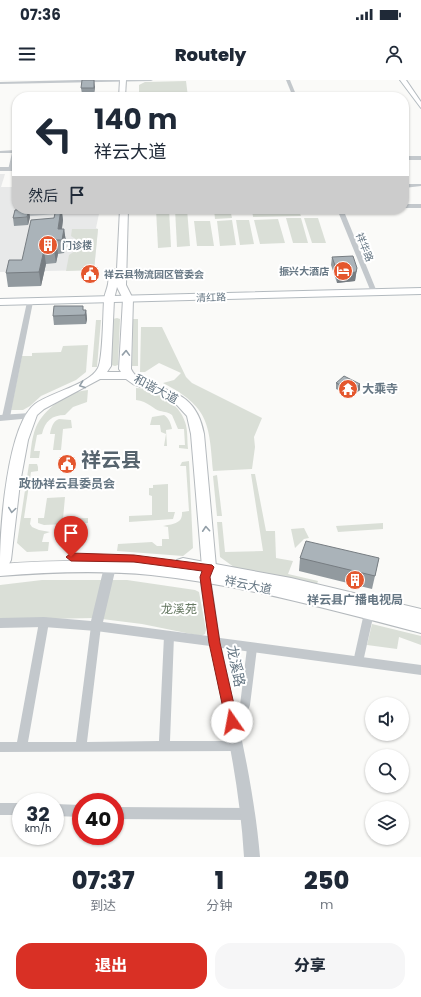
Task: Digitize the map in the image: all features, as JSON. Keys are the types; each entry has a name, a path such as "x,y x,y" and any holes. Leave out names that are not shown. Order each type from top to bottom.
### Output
{"highway":[{"name":"祥云大道","path":"1,564 59,558 115,558 152,560 207,572 289,594 421,626"},
{"name":"祥云大道","path":"1,564 57,567 110,567 207,572 292,584 421,616"}],"main road":[{"path":"123,92 125,80"},
{"path":"125,80 126,92"},
{"path":"403,80 421,105"},
{"path":"100,376 105,366 109,299 113,285 117,214"},
{"name":"和谐大道","path":"124,214 121,285 128,299 125,369 128,375 140,382 173,396 185,406 194,418 202,471 207,572"},
{"name":"清红路","path":"0,302 421,291"},
{"path":"1,564 24,429 30,416 35,410 58,395 100,376 128,375"}],"street":[{"path":"0,83 151,80"},
{"path":"288,80 292,92"},
{"path":"0,152 12,151"},
{"path":"409,158 421,158"},
{"path":"0,169 10,169 12,162"},
{"path":"409,186 421,185"},
{"path":"409,206 421,206"},
{"path":"16,215 29,214"},
{"name":"祥华路","path":"342,214 374,292"},
{"path":"30,302 3,418 30,416"},
{"path":"82,747 96,626 110,567"},
{"name":"龙溪路","path":"207,572 215,643 236,741 249,814 252,857"},
{"path":"358,662 368,613"},
{"path":"22,747 44,622"},
{"path":"0,623 44,622 96,626 421,670"},
{"path":"164,747 169,636"},
{"path":"0,747 164,747 236,741 245,705 252,648"},
{"path":"0,809 12,809"},
{"path":"124,812 249,814"}],"shaded area":[{"path":"0,174 5,174 1,187 12,187 12,214 15,214 14,216 39,214 99,214 96,228 98,229 94,270 0,272"}],"green space":[{"path":"186,81 187,92 139,92 139,85 145,82"},
{"path":"156,214 169,214 171,247 158,248"},
{"path":"175,214 187,214 190,246 177,247"},
{"path":"214,214 231,214 232,218 215,219"},
{"path":"253,214 300,214 301,216 253,217"},
{"path":"286,218 301,218 308,243 293,243"},
{"path":"304,218 318,218 326,243 312,243"},
{"path":"278,219 285,243 260,244 254,220"},
{"path":"232,220 236,245 220,246 217,221"},
{"path":"236,220 249,220 254,244 240,245"},
{"path":"194,221 210,221 214,246 197,246"},
{"path":"72,229 98,229 94,270 66,271 69,255 75,251 77,240 71,236"},
{"path":"113,319 120,319 118,365 115,366 111,365"},
{"path":"133,319 138,319 138,366 132,366"},
{"path":"96,320 101,320 97,367 92,367"},
{"path":"141,327 162,327 186,377 192,383 262,418 254,437 255,447 252,469 213,471 208,428 204,418 190,400 163,383 174,380 181,373 159,363 145,372 140,372"},
{"path":"88,345 86,372 76,380 41,396 23,410 11,410 22,356 32,356 32,353 61,352 63,346"},
{"path":"136,388 159,394 178,409 186,425 188,449 179,448 179,445 185,445 184,429 178,429 171,414 136,400"},
{"path":"88,390 87,402 73,407 65,415 56,416 47,422 42,434 37,435 34,451 40,451 39,458 30,458 36,427 45,414 65,397 80,391"},
{"path":"164,415 168,419 172,429 166,430 167,446 164,446 166,434 161,432 160,425 150,425 152,417"},
{"path":"59,419 71,420 72,428 63,429 61,450 53,450 55,434 50,434 50,432 54,423"},
{"path":"189,461 193,548 183,556 117,551 118,544 152,542 157,546 162,546 162,539 169,539 168,527 163,526 176,523 181,519 182,512 189,511 186,466 180,466 182,462"},
{"path":"29,464 37,464 38,471 31,472 24,518 31,518 30,524 32,527 50,532 44,534 42,542 49,542 48,551 27,552 17,543"},
{"path":"251,474 255,474 266,531 275,531 276,558 293,561 288,574 318,581 315,589 238,570 220,557 217,522 222,522 225,552 263,551"},
{"path":"217,475 222,516 217,516 213,476"},
{"path":"168,484 168,512 175,512 173,519 129,522 129,516 152,515 152,496 149,495 149,488 153,488 153,485"},
{"path":"65,497 63,519 88,518 88,523 44,525 38,523 38,518 44,518 47,498"},
{"path":"383,523 383,529 338,532 336,526"},
{"path":"304,528 309,538 304,539 295,548 291,529"},
{"name":"龙溪苑","path":"42,580 127,580 195,590 199,592 206,630 205,634 201,636 142,624 94,618 0,620 0,585"},
{"path":"372,624 421,636 421,645 399,637 397,649 367,645"}],"building":[{"path":"82,80 94,80 94,88 81,88"},
{"path":"14,214 28,214 27,217 13,218"},
{"path":"55,214 60,214 58,229 64,229 62,240 56,240 54,250 44,250 39,272 6,273 9,260 22,260 31,220 54,218"},
{"path":"353,256 357,268 356,272 338,274 332,257"},
{"path":"54,306 83,306 83,310 86,310 85,315 53,316"},
{"path":"344,376 360,384 353,390 336,383"},
{"path":"306,541 379,558 375,576 300,558"}],"place":[{"name":"门诊楼","path":"48,245"},
{"name":"振兴大酒店","path":"343,271"},
{"name":"祥云县物流园区管委会","path":"90,274"},
{"name":"大乘寺","path":"348,389"},
{"name":"政协祥云县委员会","path":"67,464"},
{"name":"祥云县广播电视局","path":"355,580"}],"district":[{"name":"祥云县","path":"111,460"}],"route":[{"path":"71,557 134,558 209,567 205,577 215,643 232,722"}]}
